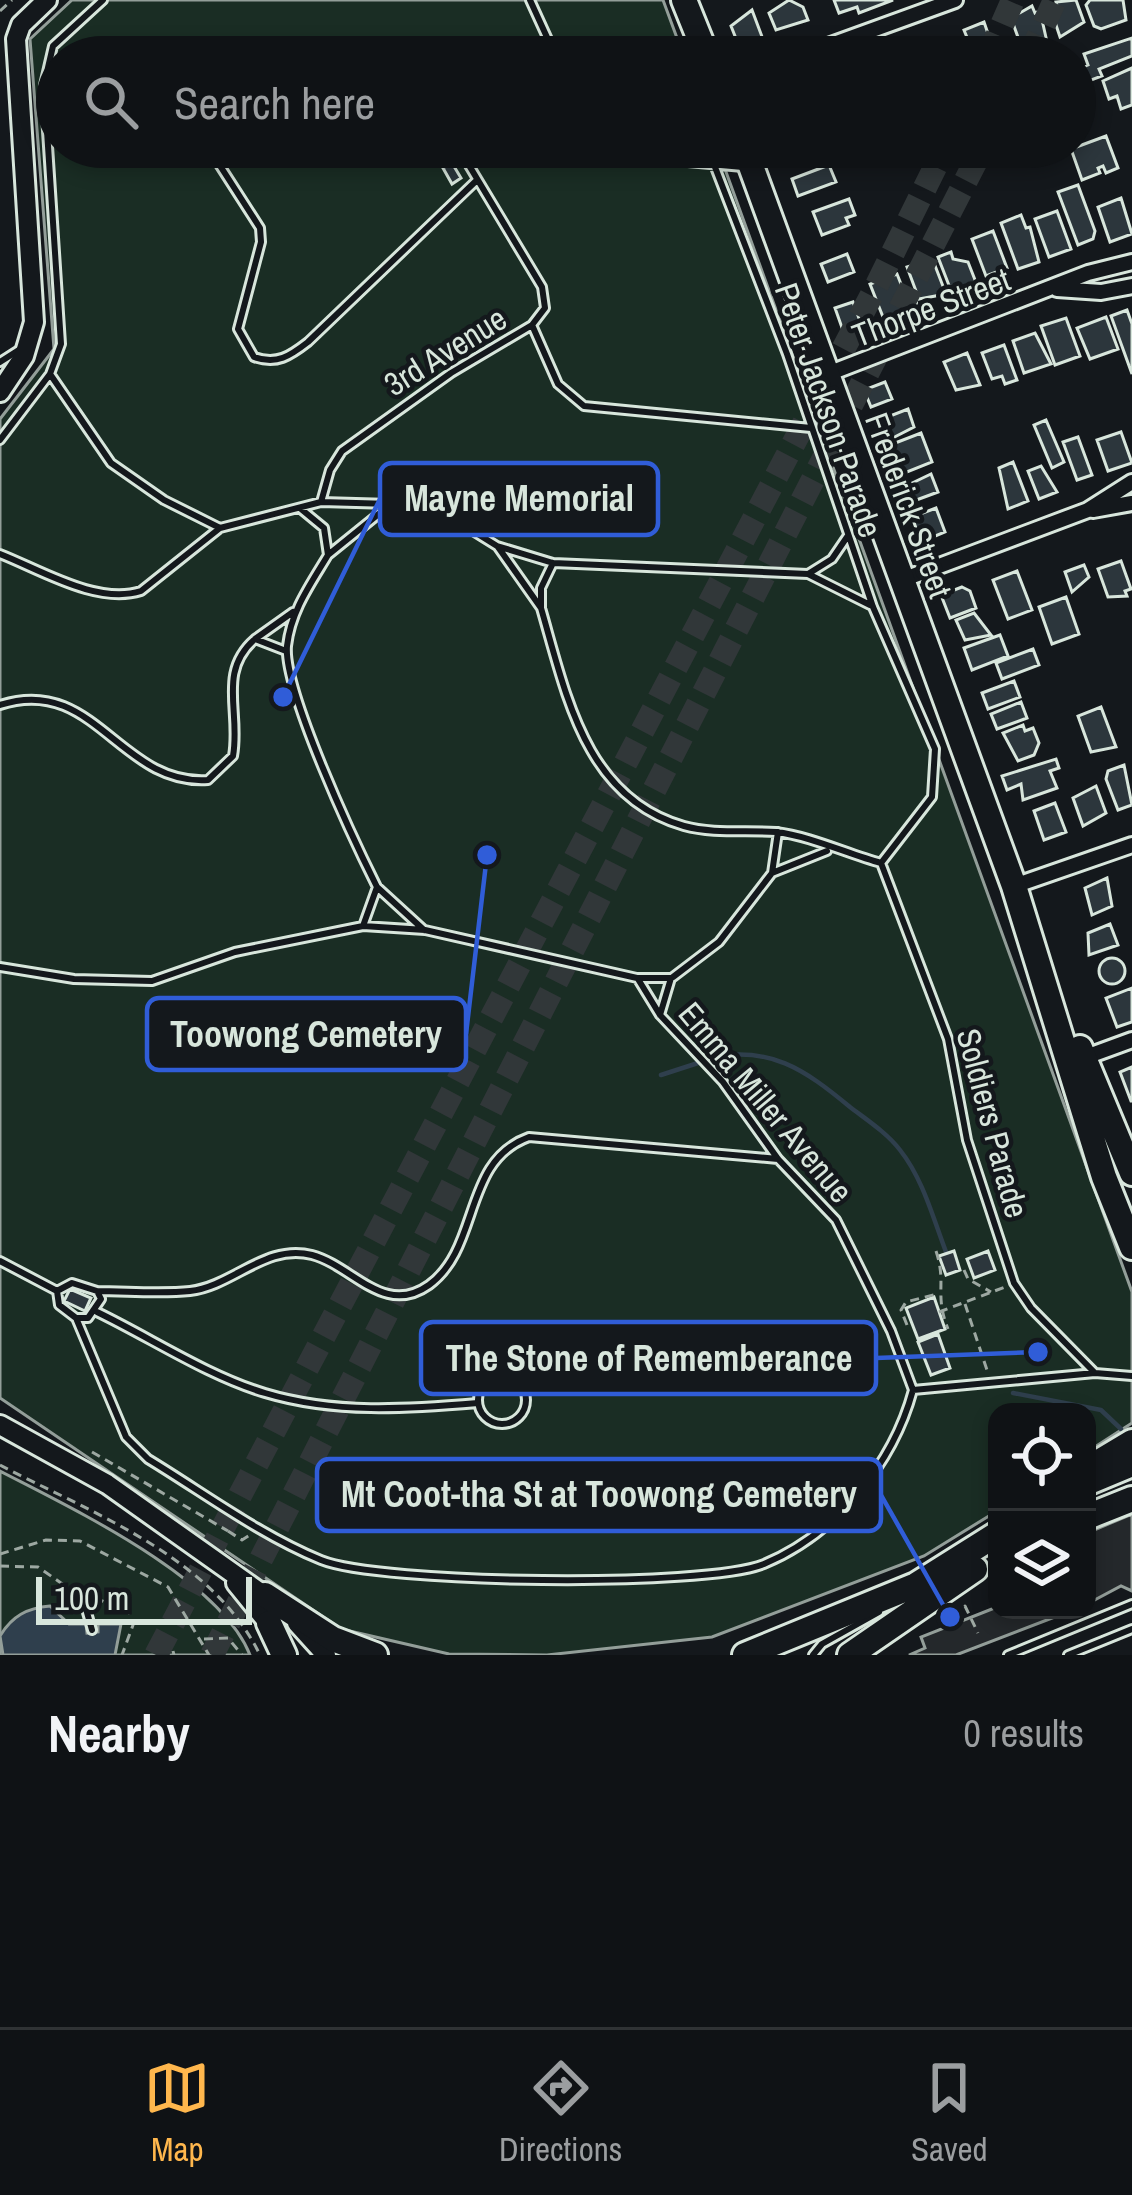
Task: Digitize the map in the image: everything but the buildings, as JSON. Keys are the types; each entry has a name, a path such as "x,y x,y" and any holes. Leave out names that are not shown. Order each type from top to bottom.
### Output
{"highway":[{"path":"684,0 699,36"},
{"name":"Frederick Street","path":"752,168 1014,886 1104,1177 1132,1247"},
{"name":"Frederick Street","path":"1014,886 1032,915 1083,1058 1132,1173"},
{"path":"1083,1058 1088,1090 1132,1211"},
{"path":"1096,1463 1132,1442"},
{"path":"1096,1479 1132,1464"},
{"path":"1096,1496 1132,1484"},
{"path":"1096,1513 1132,1499"},
{"path":"745,1655 934,1575 988,1540"},
{"path":"853,1655 988,1560"},
{"path":"853,1655 902,1634 988,1579"},
{"path":"265,1595 333,1639 375,1655"},
{"path":"269,1623 287,1655"}],"main road":[{"path":"0,392 29,345 33,277 8,38 47,0"},
{"path":"0,1425 106,1484 265,1595 326,1655"},
{"path":"225,1570 269,1623"}],"street":[{"path":"846,36 912,7 955,0"},
{"name":"Thorpe Street","path":"825,375 1132,262"},
{"name":"Thorpe Street","path":"1057,289 1095,292 1132,286"},
{"path":"1088,510 1132,482"},
{"path":"902,580 1088,510 1132,503"},
{"path":"1014,886 1132,845"},
{"path":"1083,1058 1132,1040"}],"lane":[{"path":"64,36 103,0"},
{"path":"530,0 546,36"},
{"path":"0,440 50,374 61,344 49,168"},
{"path":"222,168 256,217 261,242 238,329 254,357 269,362 288,357 308,342 476,181"},
{"path":"469,168 542,287 545,308 532,325"},
{"name":"Peter Jackson Parade","path":"715,168 874,608 935,749 932,797 881,863"},
{"name":"3rd Avenue","path":"321,502 330,470 342,452 451,373 532,325 558,384 584,406 811,428"},
{"path":"0,362 29,345"},
{"path":"50,374 111,464 164,500 220,528"},
{"path":"0,554 99,592 127,596 141,591 220,528 321,502 392,504 444,513 497,546 553,563 808,574 874,608"},
{"path":"392,504 328,555 294,610 286,651 296,689 377,887 424,930"},
{"path":"301,509 324,528 328,555"},
{"path":"808,574 832,560 848,536"},
{"path":"497,546 541,608"},
{"path":"553,563 541,588 541,608 573,714 597,764 631,802 685,826 778,832 881,863"},
{"path":"0,705 36,698 75,708 141,764 178,782 208,780 233,756 231,673 239,652 294,610"},
{"path":"255,639 286,651"},
{"path":"660,1015 671,978 719,942 772,873 778,832"},
{"path":"772,873 830,849"},
{"name":"Soldiers Parade","path":"881,863 948,1040 967,1140 1014,1283 1030,1308 1095,1373"},
{"path":"364,926 377,887"},
{"path":"0,967 74,979 152,981 235,952 364,926 424,930 637,978 671,978"},
{"name":"Emma Miller Avenue","path":"637,978 660,1015 723,1082 778,1159 836,1220 891,1331 913,1390"},
{"path":"58,1292 72,1283 97,1291 191,1291 219,1284 272,1255 312,1255 378,1293 401,1295 427,1287 449,1265 489,1166 512,1143 529,1137 778,1159"},
{"path":"0,1261 58,1292"},
{"path":"97,1291 97,1312"},
{"path":"58,1292 59,1305 76,1318 126,1437 148,1459 320,1560 366,1573 437,1579 702,1575 761,1565 809,1538 874,1476 903,1426 913,1390 1095,1373 1132,1376"},
{"path":"76,1318 97,1312 279,1397 385,1410 478,1403"},
{"path":"494,1377 511,1377 526,1395 524,1410 506,1424 484,1417 478,1403 482,1387 494,1377"},
{"path":"812,1655 822,1644 934,1575"},
{"path":"82,1595 92,1630"},
{"path":"1008,1655 1132,1604"},
{"path":"1068,1655 1132,1629"}],"path":[{"path":"0,11 12,0"},
{"path":"936,1251 944,1275 940,1312 948,1329"},
{"path":"964,1270 968,1280 993,1293"},
{"path":"940,1312 1014,1283"},
{"path":"907,1325 901,1310 906,1302 939,1294"},
{"path":"964,1304 991,1381"},
{"path":"92,1452 242,1540 262,1528"},
{"path":"0,1465 133,1532 226,1603 260,1655"},
{"path":"0,1554 46,1540 80,1540 168,1587 209,1655"},
{"path":"952,1615 965,1606 978,1634"},
{"path":"202,1640 214,1635 228,1638 242,1655"}],"green space":[{"path":"72,0 663,0 676,36 36,36 36,116 30,39"},
{"path":"40,168 725,168 1132,1292 1132,1423 1096,1446 1096,1403 988,1403 988,1517 924,1556 712,1637 547,1655 449,1654 341,1629 0,1398 0,419 54,349"},
{"path":"0,1471 102,1525 176,1573 234,1627 250,1655 0,1655"}],"shaded area":[{"path":"1132,1514 1132,1591 1121,1586 1096,1599 1096,1529"},
{"path":"988,1611 988,1619 1050,1619 956,1655 909,1655 925,1648 921,1637"}],"water":[{"path":"50,1606 69,1624 86,1624 87,1633 98,1632 98,1624 121,1624 115,1655 3,1655 0,1636 10,1623 27,1611"}],"waterway":[{"path":"708,1058 750,1055 785,1063 817,1081 876,1127 915,1173 946,1252"},
{"path":"661,1075 698,1063"},
{"path":"1013,1393 1101,1410 1121,1429"}],"tunnel":[{"path":"997,36 1013,0"},
{"path":"1039,36 1055,0"},
{"path":"156,1655 935,168"},
{"path":"212,1655 972,168"}],"place":[{"name":"Mayne Memorial","path":"283,697"},
{"name":"Toowong Cemetery","path":"487,855"},
{"name":"The Stone of Rememberance","path":"1038,1352"},
{"name":"Mt Coot-tha St at Toowong Cemetery","path":"950,1617"}]}
